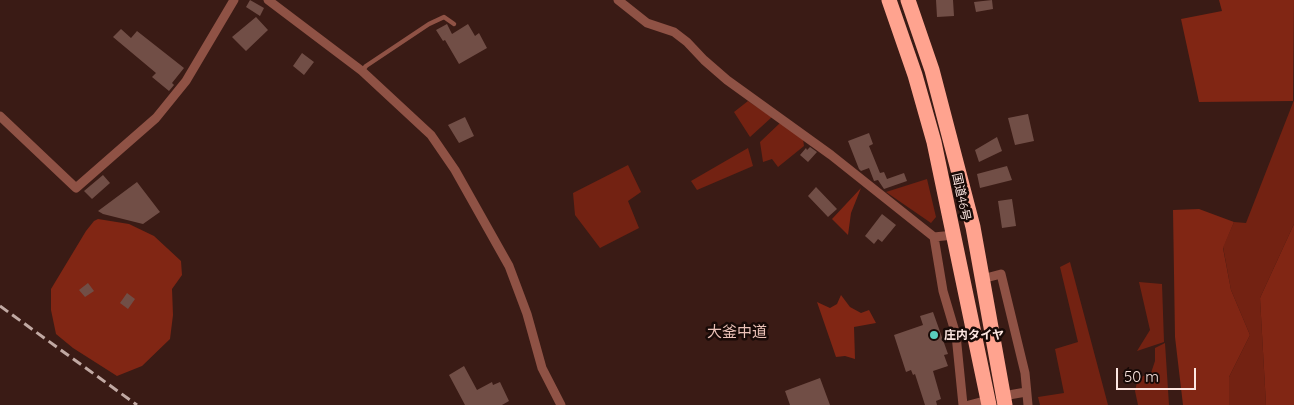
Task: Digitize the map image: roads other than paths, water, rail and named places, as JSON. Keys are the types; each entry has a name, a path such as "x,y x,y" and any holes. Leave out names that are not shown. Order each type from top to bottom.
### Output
{"highway":[{"name":"国道46号","path":"888,0 915,75 934,142 989,403"},
{"name":"国道46号","path":"908,0 932,70 973,227 1004,401"}],"street":[{"path":"0,116 76,188 156,118 186,81 234,0"},
{"path":"268,0 362,71 431,135 455,170 508,266 527,314 542,368 560,405"},
{"path":"618,0 647,23 674,32 727,80 831,155 934,237 943,291 956,335 963,405"},
{"path":"934,237 954,234"},
{"path":"982,279 1001,274 1025,373 1028,405"},
{"path":"1004,401 1026,392"},
{"path":"969,405 989,403"}],"lane":[{"path":"362,71 366,66 429,24 444,17 454,24"}],"railway":[{"path":"0,306 137,405"}],"place":[{"name":"庄内タイヤ","path":"934,335"}],"district":[{"name":"大釜中道","path":"737,332"}]}
